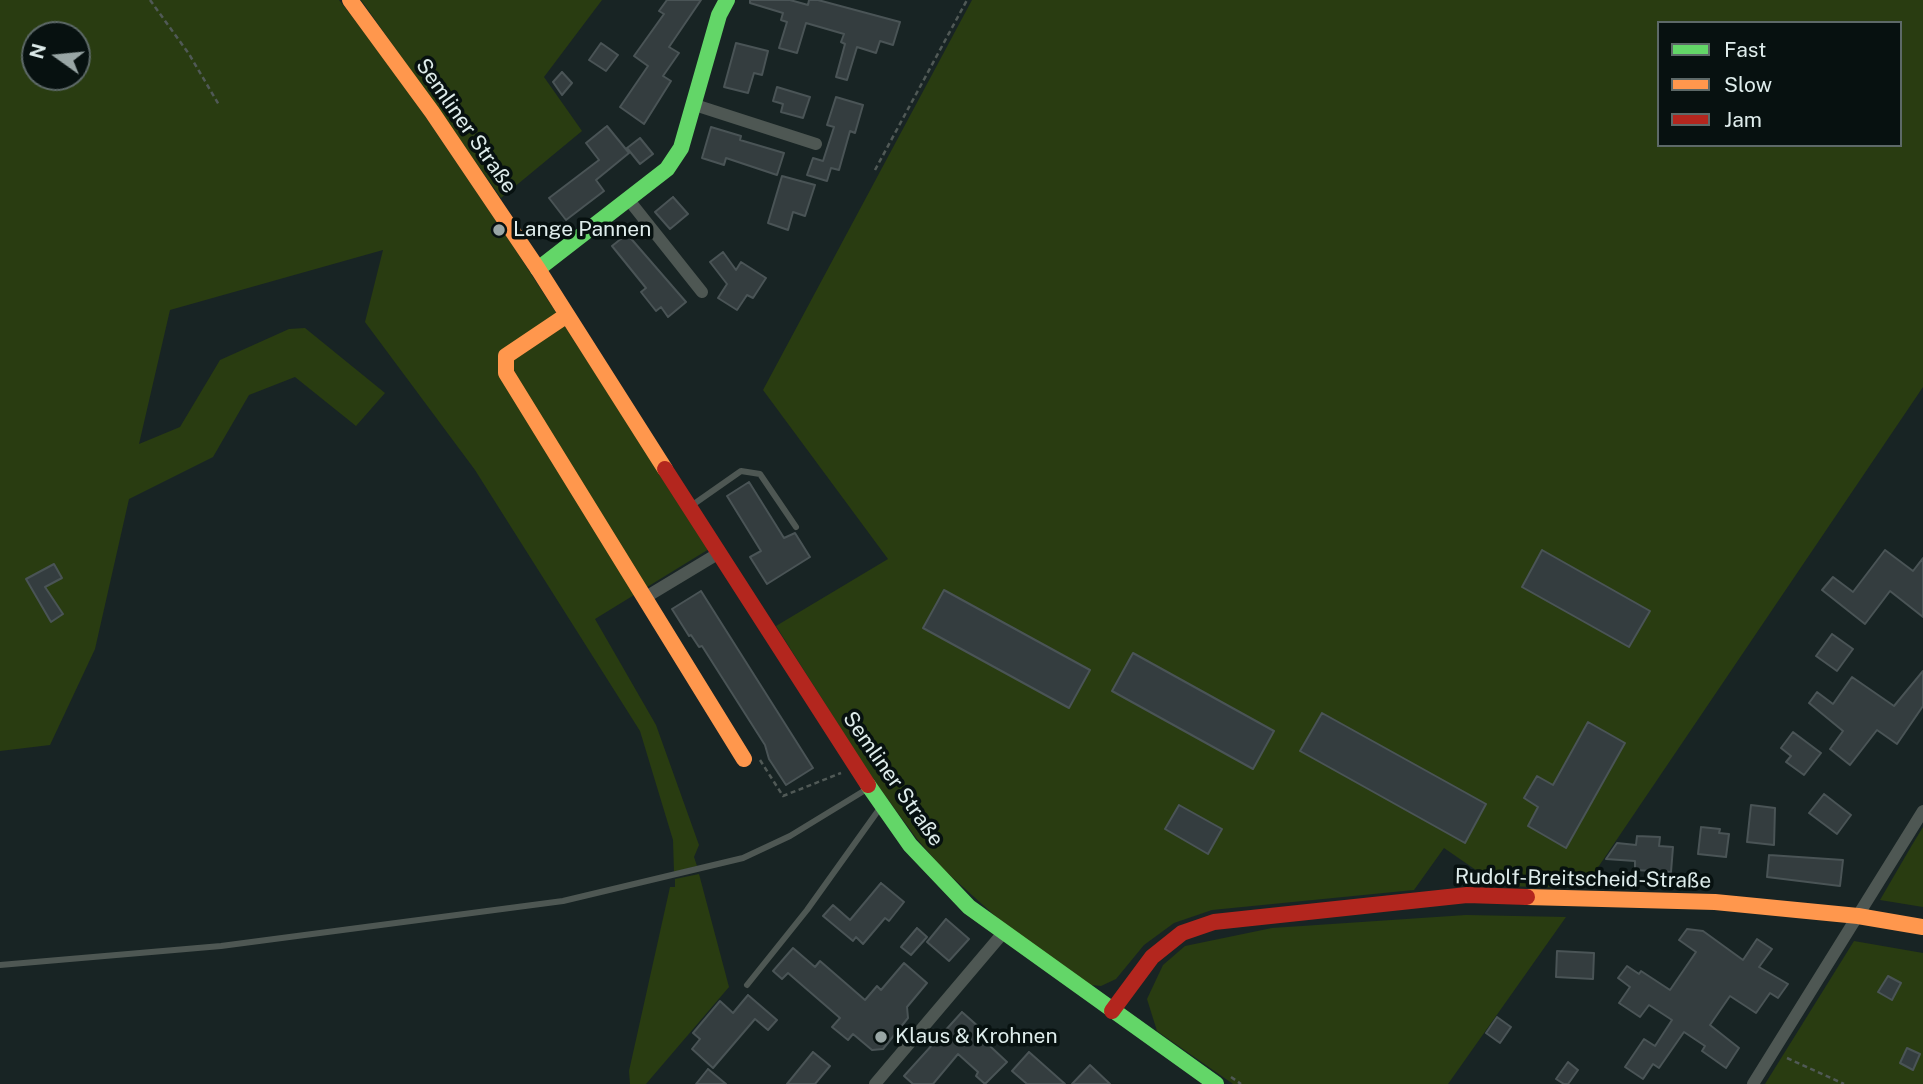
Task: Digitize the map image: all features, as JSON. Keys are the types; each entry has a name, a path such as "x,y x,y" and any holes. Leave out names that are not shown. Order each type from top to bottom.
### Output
{"street":[{"name":"Semliner Straße","path":"350,0 432,112 538,269 881,806 937,875 1003,933 1216,1084"},
{"path":"538,269 667,169 681,148 719,15 727,0"},
{"path":"695,105 816,144"},
{"path":"628,199 702,292"},
{"path":"567,315 506,356 506,373 646,597 658,624 744,759"},
{"path":"646,597 719,554"},
{"path":"1753,1084 1923,811"},
{"name":"Rudolf-Breitscheid-Straße","path":"1112,1011 1152,957 1182,933 1214,922 1467,895 1715,902 1858,916 1923,927"},
{"path":"875,1084 1003,933"}],"lane":[{"path":"689,507 741,471 760,474 796,527"},
{"path":"0,965 221,946 563,901 743,858 790,836 870,787"},
{"path":"747,985 807,911 881,806"}],"path":[{"path":"150,0 189,54 219,105"},
{"path":"875,170 967,0"},
{"path":"1784,1057 1844,1084"}],"green space":[{"path":"0,0 339,0 404,85 511,243 709,549 595,619 656,725 699,845 694,857 697,866 674,872 673,840 640,731 475,470 365,322 383,250 170,310 139,444 180,427 220,360 289,329 305,328 385,393 356,426 295,377 249,395 213,457 129,499 95,649 50,745 0,751"},
{"path":"361,0 602,0 544,77 582,131 501,198"},
{"path":"972,0 1923,0 1923,387 1584,888 1499,886 1444,848 1414,890 1212,910 1174,923 1144,945 1116,979 1101,986 1091,985 1003,923 943,869 917,839 870,775 776,626 888,559 763,390"},
{"path":"1923,827 1923,907 1880,900 1912,845"},
{"path":"699,874 729,987 646,1084 630,1084 629,1071 670,887 675,887 675,879"},
{"path":"1466,915 1566,917 1448,1084 1233,1084 1157,1031 1147,999 1163,965 1185,946 1272,928"},
{"path":"1854,941 1923,953 1923,1084 1765,1084"}],"building":[{"path":"667,0 701,0 669,47 679,53 663,76 671,81 644,124 620,107 648,66 634,56 664,14 659,11"},
{"path":"750,0 790,0 808,5 809,0 818,0 900,22 893,45 880,41 876,53 857,47 847,80 836,77 845,44 841,42 844,34 806,23 797,53 779,48 787,22 781,20 783,13 750,3"},
{"path":"601,43 618,55 606,71 589,60"},
{"path":"736,43 768,51 762,75 754,73 748,93 724,87"},
{"path":"562,72 572,83 562,95 553,82"},
{"path":"777,87 810,97 803,118 781,112 783,104 773,101"},
{"path":"836,97 863,105 855,133 850,131 839,170 831,168 827,181 807,175 813,158 823,161 834,127 827,125"},
{"path":"607,126 629,153 596,180 604,191 566,220 549,198 599,160 586,143"},
{"path":"711,127 741,136 740,140 784,153 777,175 726,158 724,165 702,158"},
{"path":"640,138 653,154 640,164 627,148"},
{"path":"782,176 815,185 805,216 793,212 788,230 768,223"},
{"path":"673,197 688,214 670,229 655,212"},
{"path":"627,234 686,302 668,317 661,307 656,311 641,292 646,288 612,246"},
{"path":"723,252 736,270 741,262 766,278 753,298 747,295 737,310 718,298 727,284 710,262"},
{"path":"749,482 784,538 795,533 810,557 767,584 750,557 761,551 727,496"},
{"path":"1542,550 1650,611 1629,647 1522,587"},
{"path":"1885,550 1913,571 1923,558 1923,617 1890,591 1865,624 1822,590 1833,577 1853,592"},
{"path":"54,564 62,578 45,587 63,614 51,622 26,579"},
{"path":"944,590 1090,670 1069,708 923,628"},
{"path":"701,591 813,768 786,785 769,759 765,745 702,646 699,647 691,635 689,636 672,609"},
{"path":"1832,634 1853,649 1837,671 1816,656"},
{"path":"1133,653 1274,731 1253,769 1112,691"},
{"path":"1923,671 1923,706 1897,744 1877,730 1850,765 1830,749 1843,731 1809,703 1817,692 1833,704 1852,677 1894,706"},
{"path":"1322,713 1486,804 1465,843 1300,751"},
{"path":"1588,722 1625,743 1566,848 1528,826 1538,807 1524,798 1537,776 1553,785"},
{"path":"1793,732 1821,753 1804,775 1786,762 1791,756 1781,748"},
{"path":"1824,794 1851,815 1837,834 1809,813"},
{"path":"1179,805 1222,829 1208,854 1165,829"},
{"path":"1751,805 1775,808 1774,845 1747,842"},
{"path":"1701,827 1720,829 1719,833 1729,834 1726,857 1698,854"},
{"path":"1637,836 1660,837 1659,846 1673,847 1671,872 1635,870 1635,861 1606,859 1617,843 1636,845"},
{"path":"1769,855 1843,860 1840,886 1767,877"},
{"path":"881,883 904,902 889,921 885,918 863,944 856,937 853,941 823,916 833,905 850,920"},
{"path":"946,919 969,939 949,961 927,942"},
{"path":"917,928 927,937 911,955 901,947"},
{"path":"1687,929 1703,931 1743,960 1757,939 1772,949 1759,967 1788,984 1778,998 1770,993 1756,1013 1730,996 1710,1025 1739,1048 1726,1068 1702,1051 1705,1046 1684,1032 1659,1068 1653,1064 1643,1079 1625,1067 1644,1039 1655,1046 1672,1020 1649,1005 1640,1017 1619,1003 1630,987 1618,978 1627,966 1639,974 1641,971 1670,990 1696,952 1679,940"},
{"path":"793,948 815,967 820,961 865,1000 877,986 881,990 904,963 927,983 907,1007 908,1018 883,1049 872,1050 853,1034 848,1040 832,1027 840,1018 788,973 782,979 773,971"},
{"path":"1557,951 1594,953 1593,979 1556,977"},
{"path":"1888,976 1901,983 1892,1000 1878,992"},
{"path":"748,995 777,1020 768,1030 755,1019 713,1068 692,1049 700,1039 693,1033 720,1001 733,1013"},
{"path":"962,1012 980,1028 976,1033 1007,1062 985,1084 976,1076 978,1072 958,1054 933,1084 913,1084 904,1076"},
{"path":"1497,1017 1511,1027 1500,1043 1486,1033"},
{"path":"1907,1048 1920,1054 1913,1070 1900,1063"},
{"path":"813,1052 830,1066 815,1084 787,1084"},
{"path":"1029,1052 1065,1084 1027,1084 1012,1071"},
{"path":"1568,1062 1578,1070 1568,1084 1564,1084 1556,1079"},
{"path":"1090,1065 1110,1084 1072,1084"},
{"path":"708,1069 726,1084 696,1084"}],"traffic: fast":[{"path":"538,269 667,169 681,148 719,15 727,0"},
{"path":"868,785 910,845 969,907 1216,1084"}],"traffic: slow":[{"path":"350,0 432,112 538,269 665,469"},
{"path":"567,315 506,356 506,373 744,759"},
{"path":"1527,897 1715,902 1858,916 1923,927"}],"traffic: jam":[{"path":"665,469 868,785"},
{"path":"1112,1011 1152,957 1182,933 1214,922 1467,895 1527,897"}],"place":[{"name":"Lange Pannen","path":"499,230"},
{"name":"Klaus & Krohnen","path":"881,1037"}]}
